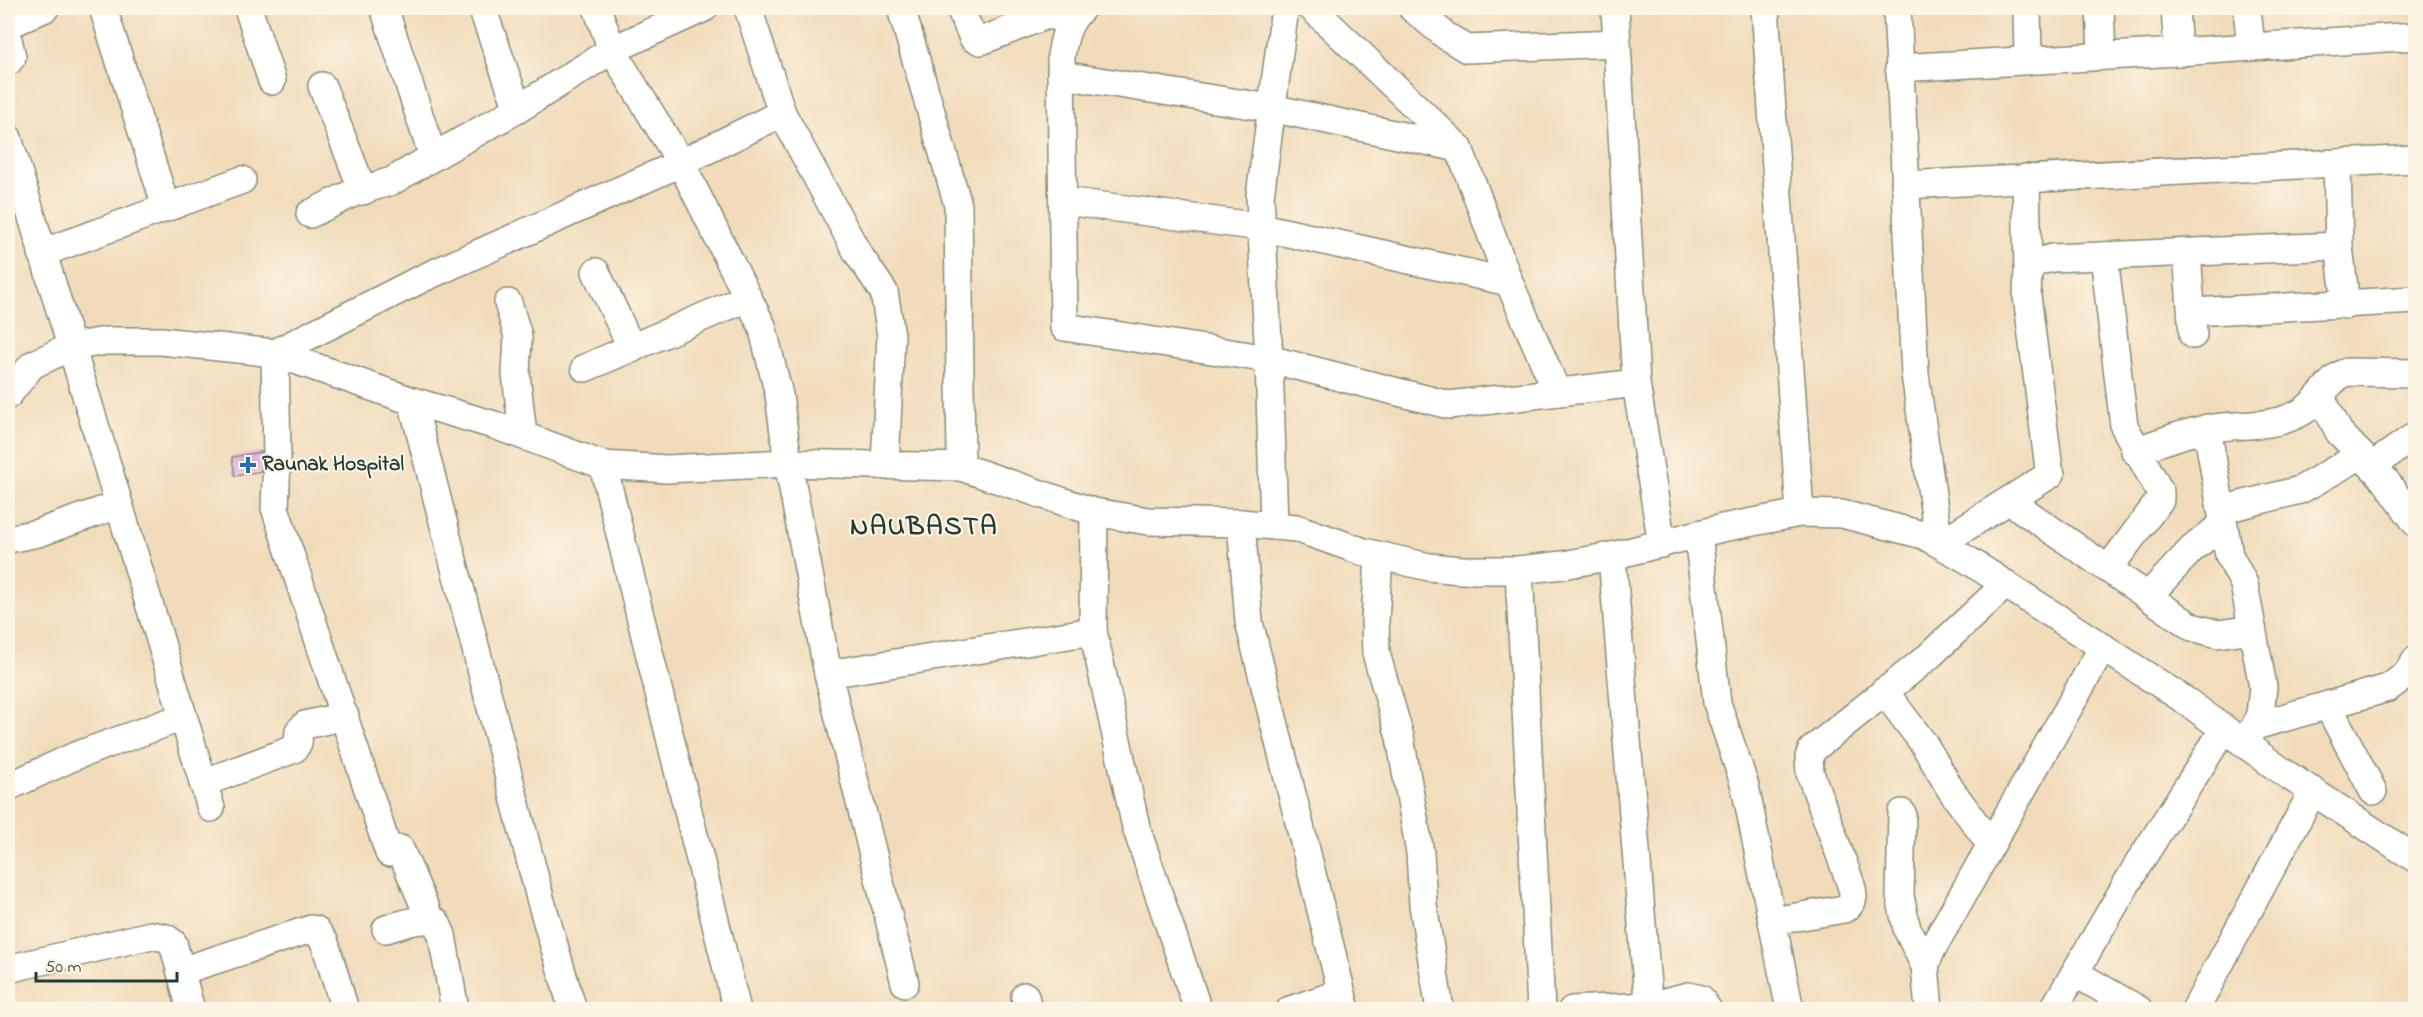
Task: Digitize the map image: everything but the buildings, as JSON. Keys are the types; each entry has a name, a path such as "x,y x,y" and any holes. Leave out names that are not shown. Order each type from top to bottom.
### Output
{"street":[{"path":"8,25 45,8"},
{"path":"103,8 166,207"},
{"path":"248,8 272,81"},
{"path":"384,8 433,157"},
{"path":"482,8 518,109"},
{"path":"597,8 612,50 681,163 762,326 779,395 788,463 828,674 905,983"},
{"path":"310,214 354,193 392,181 518,109 612,50 704,8"},
{"path":"748,8 782,113 856,252 884,292 891,335 885,466"},
{"path":"901,8 958,205 961,467"},
{"path":"960,8 973,38 981,41 1047,15 1076,14"},
{"path":"1274,526 1269,360 1260,196 1285,8"},
{"path":"1312,8 1459,148 1509,282 1557,392"},
{"path":"1412,8 1446,36 1467,49 1617,43"},
{"path":"1615,8 1636,383 1662,543"},
{"path":"1765,8 1800,513"},
{"path":"1897,8 1915,374 1939,543"},
{"path":"2027,8 2028,60"},
{"path":"2100,8 2102,56"},
{"path":"2175,8 2178,52"},
{"path":"2247,8 2250,47"},
{"path":"1076,14 1064,35 1061,75 1064,327 1269,360 1449,405 1636,383"},
{"path":"1899,68 2415,36"},
{"path":"8,39 12,57 8,62"},
{"path":"1061,75 1271,108 1459,148"},
{"path":"322,86 363,191"},
{"path":"275,353 421,279 681,163 782,113"},
{"path":"8,138 207,795 297,747 302,727 345,716"},
{"path":"1905,185 2415,159"},
{"path":"2337,163 2339,246 2346,305"},
{"path":"1939,543 2050,472 2027,296 2025,178"},
{"path":"42,253 242,180"},
{"path":"1064,201 1261,227 1509,282"},
{"path":"2028,272 2034,263 2052,258 2339,246"},
{"path":"2187,253 2192,323 2346,305 2415,300"},
{"path":"2104,256 2124,426 2160,492 2160,500 2108,569"},
{"path":"596,272 632,349"},
{"path":"585,368 747,298"},
{"path":"508,303 518,336 516,374 523,435"},
{"path":"8,395 32,365 70,346 106,341 160,341 275,353 412,401 523,435 603,465 667,469 788,463 961,467 1094,512 1148,521 1241,523 1296,528 1379,555 1430,567 1518,570 1612,556 1698,534 1800,513 1852,516 1901,528 1939,543 2241,733 2313,791 2415,859"},
{"path":"275,353 277,458 275,508 345,716 395,851 430,920"},
{"path":"2136,451 2207,428 2276,422 2299,414 2337,376 2346,372 2415,373"},
{"path":"2320,395 2340,432 2367,460 2415,523"},
{"path":"412,401 540,898 573,1010"},
{"path":"2053,1010 2137,866 2241,733 2263,701 2263,687 2244,584 2229,555 2207,428"},
{"path":"2148,596 2222,517 2300,490 2367,460 2415,435"},
{"path":"603,465 737,1010"},
{"path":"2014,504 2201,632 2218,634 2253,629"},
{"path":"8,539 38,533 118,505"},
{"path":"1094,512 1093,631 1136,827 1198,1010"},
{"path":"1241,523 1249,622 1344,1001 1290,1010"},
{"path":"1698,534 1717,703 1745,786 1790,1010"},
{"path":"1379,555 1374,621 1376,653 1400,737 1420,854 1423,905 1440,1010"},
{"path":"1612,556 1648,1008"},
{"path":"1518,570 1541,1010"},
{"path":"1772,921 1844,909 1852,902 1852,889 1810,773 1809,757 1824,738 1928,657 2006,584"},
{"path":"828,674 1093,631"},
{"path":"1925,966 2103,647"},
{"path":"2241,733 2388,688 2406,675 2415,660"},
{"path":"1884,691 1924,744 1951,790 1991,845"},
{"path":"2328,706 2373,791"},
{"path":"8,787 75,756 183,717"},
{"path":"2195,1010 2313,791"},
{"path":"1902,813 1900,897 1907,929 1925,966 1929,1010"},
{"path":"386,929 430,920 436,922 442,935 455,1010"},
{"path":"181,971 311,929 316,930 325,943 345,1010"},
{"path":"8,969 151,935 166,938 173,943 191,1010"},
{"path":"2074,973 2139,1010"},
{"path":"1572,1010 1648,1008 1689,996 1701,999 1708,1010"}],"place":[{"name":"Raunak Hospital","path":"248,465"}],"district":[{"name":"NAUBASTA","path":"924,527"}]}
